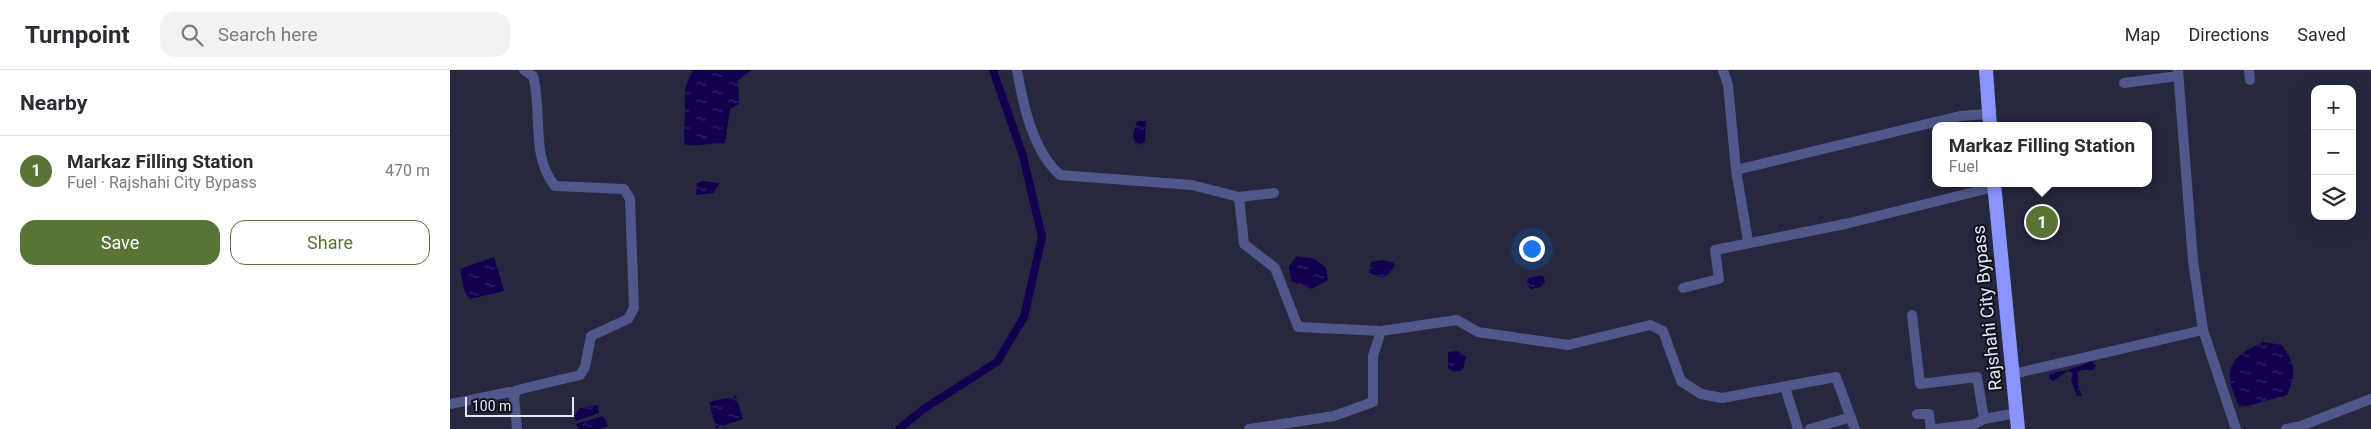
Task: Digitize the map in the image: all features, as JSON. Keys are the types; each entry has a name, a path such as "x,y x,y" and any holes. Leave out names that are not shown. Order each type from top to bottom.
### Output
{"highway":[{"path":"1986,70 1990,120"},
{"name":"Rajshahi City Bypass","path":"1994,187 2018,429"}],"street":[{"path":"517,429 514,397 517,390 580,375 585,367 591,336 628,320 634,308 630,199 624,189 555,186 547,176 539,145 535,81 533,76 524,70"},
{"path":"1017,70 1021,92 1036,139 1048,165 1060,175 1192,185 1239,197 1274,193"},
{"path":"1723,70 1728,85 1736,170 1748,242"},
{"path":"2124,83 2178,73 2192,261 2203,330 2236,429"},
{"path":"1935,122 1960,116 1990,120"},
{"path":"1736,170 1932,123"},
{"path":"1683,288 1719,280 1715,250 1845,224 1986,187"},
{"path":"1239,197 1244,244 1274,268 1298,327 1381,331 1457,320 1478,332 1568,345 1650,325 1663,331 1681,381 1701,394 1722,398 1836,377 1855,429"},
{"path":"1912,316 1920,384 1977,377 1984,419"},
{"path":"2013,374 2203,330"},
{"path":"1249,429 1334,416 1373,402 1374,356 1381,331"},
{"path":"1784,387 1798,429"},
{"path":"450,404 510,392 514,397"},
{"path":"2286,429 2301,426 2371,399"},
{"path":"1937,429 1975,424 1984,419 2017,413"},
{"path":"1917,414 1930,414 1931,429"},
{"path":"1810,429 1851,417"}],"water":[{"path":"693,70 752,70 738,80 739,104 730,109 725,143 684,146 685,89"},
{"path":"1137,121 1146,121 1145,141 1139,146 1135,143 1133,135"},
{"path":"703,181 719,183 714,193 696,195 697,183"},
{"path":"1297,256 1315,259 1326,268 1328,280 1312,289 1291,281 1289,266"},
{"path":"494,257 504,291 470,299 465,293 460,269"},
{"path":"1382,260 1393,262 1395,266 1385,278 1369,273 1371,262"},
{"path":"1543,275 1545,282 1541,287 1530,289 1527,284 1528,278"},
{"path":"2264,342 2282,345 2287,352 2293,370 2290,387 2287,395 2240,408 2231,384 2231,367 2242,354"},
{"path":"1457,351 1466,356 1463,370 1453,372 1448,368 1448,352"},
{"path":"2091,361 2096,365 2094,370 2078,372 2078,386 2082,396 2077,396 2071,381 2073,373 2068,371 2053,381 2049,378 2050,373 2071,369"},
{"path":"736,396 743,419 716,428 709,402"},
{"path":"598,405 599,413 576,421 573,417 580,408"},
{"path":"604,416 608,426 600,429 579,429 576,424"}],"waterway":[{"path":"899,429 925,408 997,362 1024,317 1042,237 1023,156 993,70"}],"place":[{"name":"Markaz Filling Station","path":"2042,222"}]}
